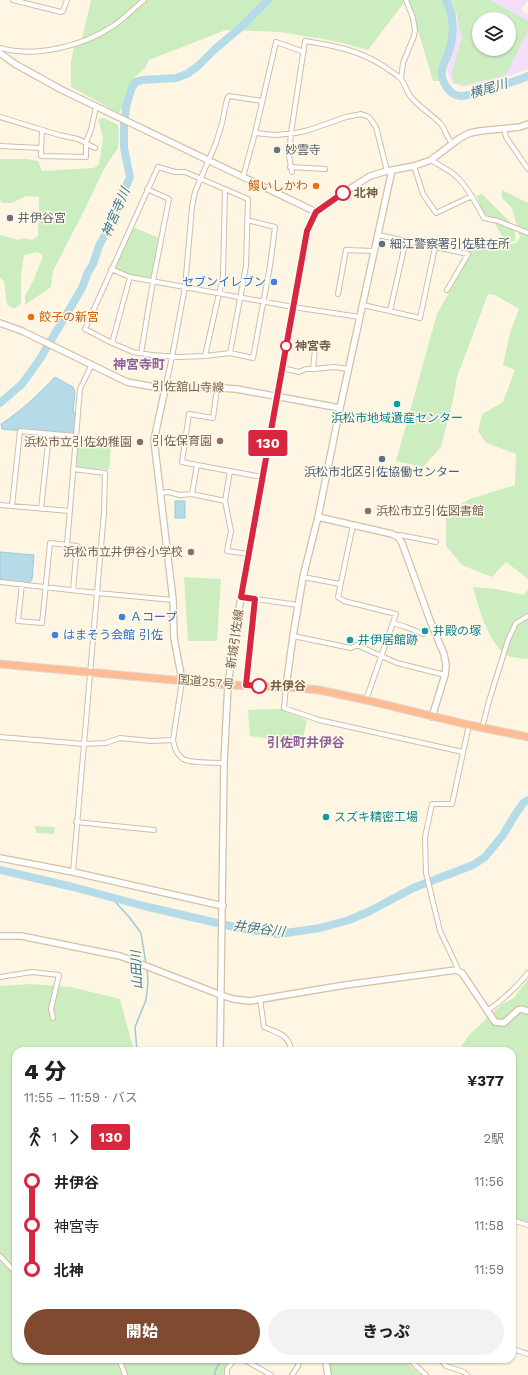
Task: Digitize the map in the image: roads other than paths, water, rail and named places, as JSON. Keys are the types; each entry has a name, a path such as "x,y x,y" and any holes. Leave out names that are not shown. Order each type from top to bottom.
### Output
{"highway":[{"name":"国道257号","path":"0,664 228,685 319,690 432,717 528,737"}],"street":[{"path":"13,0 61,12 67,0"},
{"path":"37,6 38,0"},
{"path":"0,48 16,52 27,52 43,51 70,46 113,26 144,0"},
{"path":"401,79 403,63 415,30 414,18 406,0"},
{"path":"325,169 291,169 289,156 291,133 305,41 339,46 354,50 371,58 401,79 410,96 440,123 452,144"},
{"path":"243,177 255,133 276,42 304,52"},
{"path":"0,52 15,64 96,107 316,212"},
{"path":"224,763 193,761 183,758 175,747 173,740 182,680 174,638 173,600 154,440 185,287 192,207 195,192 216,143 229,96 262,101"},
{"path":"42,130 41,156 86,157 86,142 91,130 96,107"},
{"path":"255,133 275,135 309,130 346,117 361,114 369,117 376,127 389,171 378,235 348,369 318,517 303,577 293,636 284,708 319,720 462,752"},
{"path":"0,117 59,135 78,138 95,148"},
{"name":"新城引佐線","path":"220,1047 224,763 228,685 248,554 305,238 310,222 316,212 323,206 370,176 414,166 431,160 452,144 470,133 520,127 528,124"},
{"path":"504,129 506,137 528,169"},
{"path":"0,146 41,148"},
{"path":"431,160 458,178 472,196 484,218 498,221 528,233"},
{"path":"414,166 423,194 436,213 472,196"},
{"path":"230,353 246,266 247,220 248,199 202,178 185,172 175,172 158,167 85,329 133,352 172,357 205,356 230,353 253,358 270,266 275,227 247,220"},
{"path":"141,353 153,281 170,198 147,189"},
{"path":"205,356 223,276 225,189"},
{"path":"378,235 468,254 446,290"},
{"path":"390,311 406,240"},
{"path":"363,305 420,318 435,247"},
{"path":"338,294 346,250 374,251"},
{"path":"111,269 130,277 293,307 360,317"},
{"path":"112,343 130,277"},
{"name":"引佐舘山寺線","path":"0,323 11,326 127,382 165,389 236,389 340,408"},
{"path":"313,369 315,349"},
{"path":"67,545 80,389 92,364"},
{"path":"282,368 299,372 306,369 335,367 348,369"},
{"path":"217,388 213,418 189,414 182,462 262,477"},
{"path":"12,506 20,431 76,436"},
{"path":"41,509 49,434"},
{"path":"192,494 197,465"},
{"path":"73,872 76,822 104,512 105,473 74,469"},
{"path":"230,471 225,501 231,531 227,551 248,554"},
{"path":"160,493 168,492 180,495 192,494 225,501"},
{"path":"0,506 70,511"},
{"path":"318,517 392,534 402,543 444,654 446,665 445,675 432,717"},
{"path":"353,525 338,597 350,603 396,614 380,656 366,700"},
{"path":"396,536 400,535 436,542"},
{"path":"22,584 18,621 42,623 50,543 77,546 73,590"},
{"path":"303,577 340,584"},
{"path":"0,582 173,600"},
{"path":"241,597 298,605"},
{"path":"246,685 255,599"},
{"path":"482,728 508,640 516,623 528,616"},
{"path":"393,623 423,634"},
{"path":"293,636 351,648 357,645 397,663 445,675"},
{"path":"469,725 452,804 432,804 425,837 426,873 440,930 459,971 462,973 495,1022 501,1023 507,1021 518,1010 521,1009 528,1011"},
{"path":"0,737 84,744 106,743 120,738 173,740"},
{"path":"76,822 154,830"},
{"path":"0,858 73,872 223,906"},
{"path":"0,936 21,936 120,956 221,995 242,1001 360,983 456,970 459,971"},
{"path":"0,977 32,972 59,975 51,1008 53,1018"},
{"path":"487,1011 504,1000 528,973"},
{"path":"260,999 264,1027 283,1035 289,1040 291,1047"},
{"path":"516,1221 528,1225"},
{"path":"0,1256 12,1269"},
{"path":"516,1350 528,1354"},
{"path":"121,1363 125,1375"},
{"path":"227,1375 227,1369 232,1363"},
{"path":"250,1363 270,1375"},
{"path":"292,1375 298,1363"},
{"path":"326,1363 328,1375"},
{"path":"413,1363 426,1375"},
{"path":"443,1363 446,1366 464,1372 467,1375"}],"water":[{"path":"55,377 73,387 75,392 73,412 76,413 74,434 71,435 2,429 1,424 29,402"},
{"path":"175,501 185,501 185,518 175,518"},
{"path":"0,552 34,555 32,580 29,583 0,580"}],"waterway":[{"name":"神宮寺川","path":"0,403 22,384 40,359 82,288 99,246 110,225 130,177 124,148 124,124 127,103 132,87 136,82 142,80 176,78 187,74 240,28 268,0"},
{"name":"横尾川","path":"446,0 451,13 453,31 451,44 443,65 442,75 446,87 452,93 465,96 528,76"},
{"name":"井伊谷川","path":"0,870 243,929 279,934 320,928 349,920 370,911 413,888 473,865 485,857 503,835 524,802 528,800"},
{"name":"山田川","path":"111,897 141,933 146,964"},
{"name":"山田川","path":"137,1047 135,1027 146,1000 148,982 147,967"},
{"name":"山田川","path":"215,1375 215,1371 220,1363"}],"place":[{"name":"妙雲寺","path":"277,150"},
{"name":"鰻いしかわ","path":"316,186"},
{"name":"北神","path":"343,193"},
{"name":"井伊谷宮","path":"10,218"},
{"name":"細江警察署引佐駐在所","path":"382,244"},
{"name":"セブンイレブン","path":"274,282"},
{"name":"餃子の新宮","path":"31,317"},
{"name":"神宮寺","path":"286,346"},
{"name":"浜松市地域遺産センター","path":"397,404"},
{"name":"引佐保育園","path":"220,441"},
{"name":"浜松市立引佐幼稚園","path":"140,442"},
{"name":"浜松市北区引佐協働センター","path":"382,459"},
{"name":"浜松市立引佐図書館","path":"368,511"},
{"name":"浜松市立井伊谷小学校","path":"191,552"},
{"name":"Ａコープ","path":"122,617"},
{"name":"井殿の塚","path":"425,631"},
{"name":"はまそう会館 引佐","path":"55,635"},
{"name":"井伊居館跡","path":"350,640"},
{"name":"井伊谷","path":"259,686"},
{"name":"スズキ精密工場","path":"326,817"}],"district":[{"name":"神宮寺町","path":"139,364"},
{"name":"引佐町井伊谷","path":"306,742"}]}
